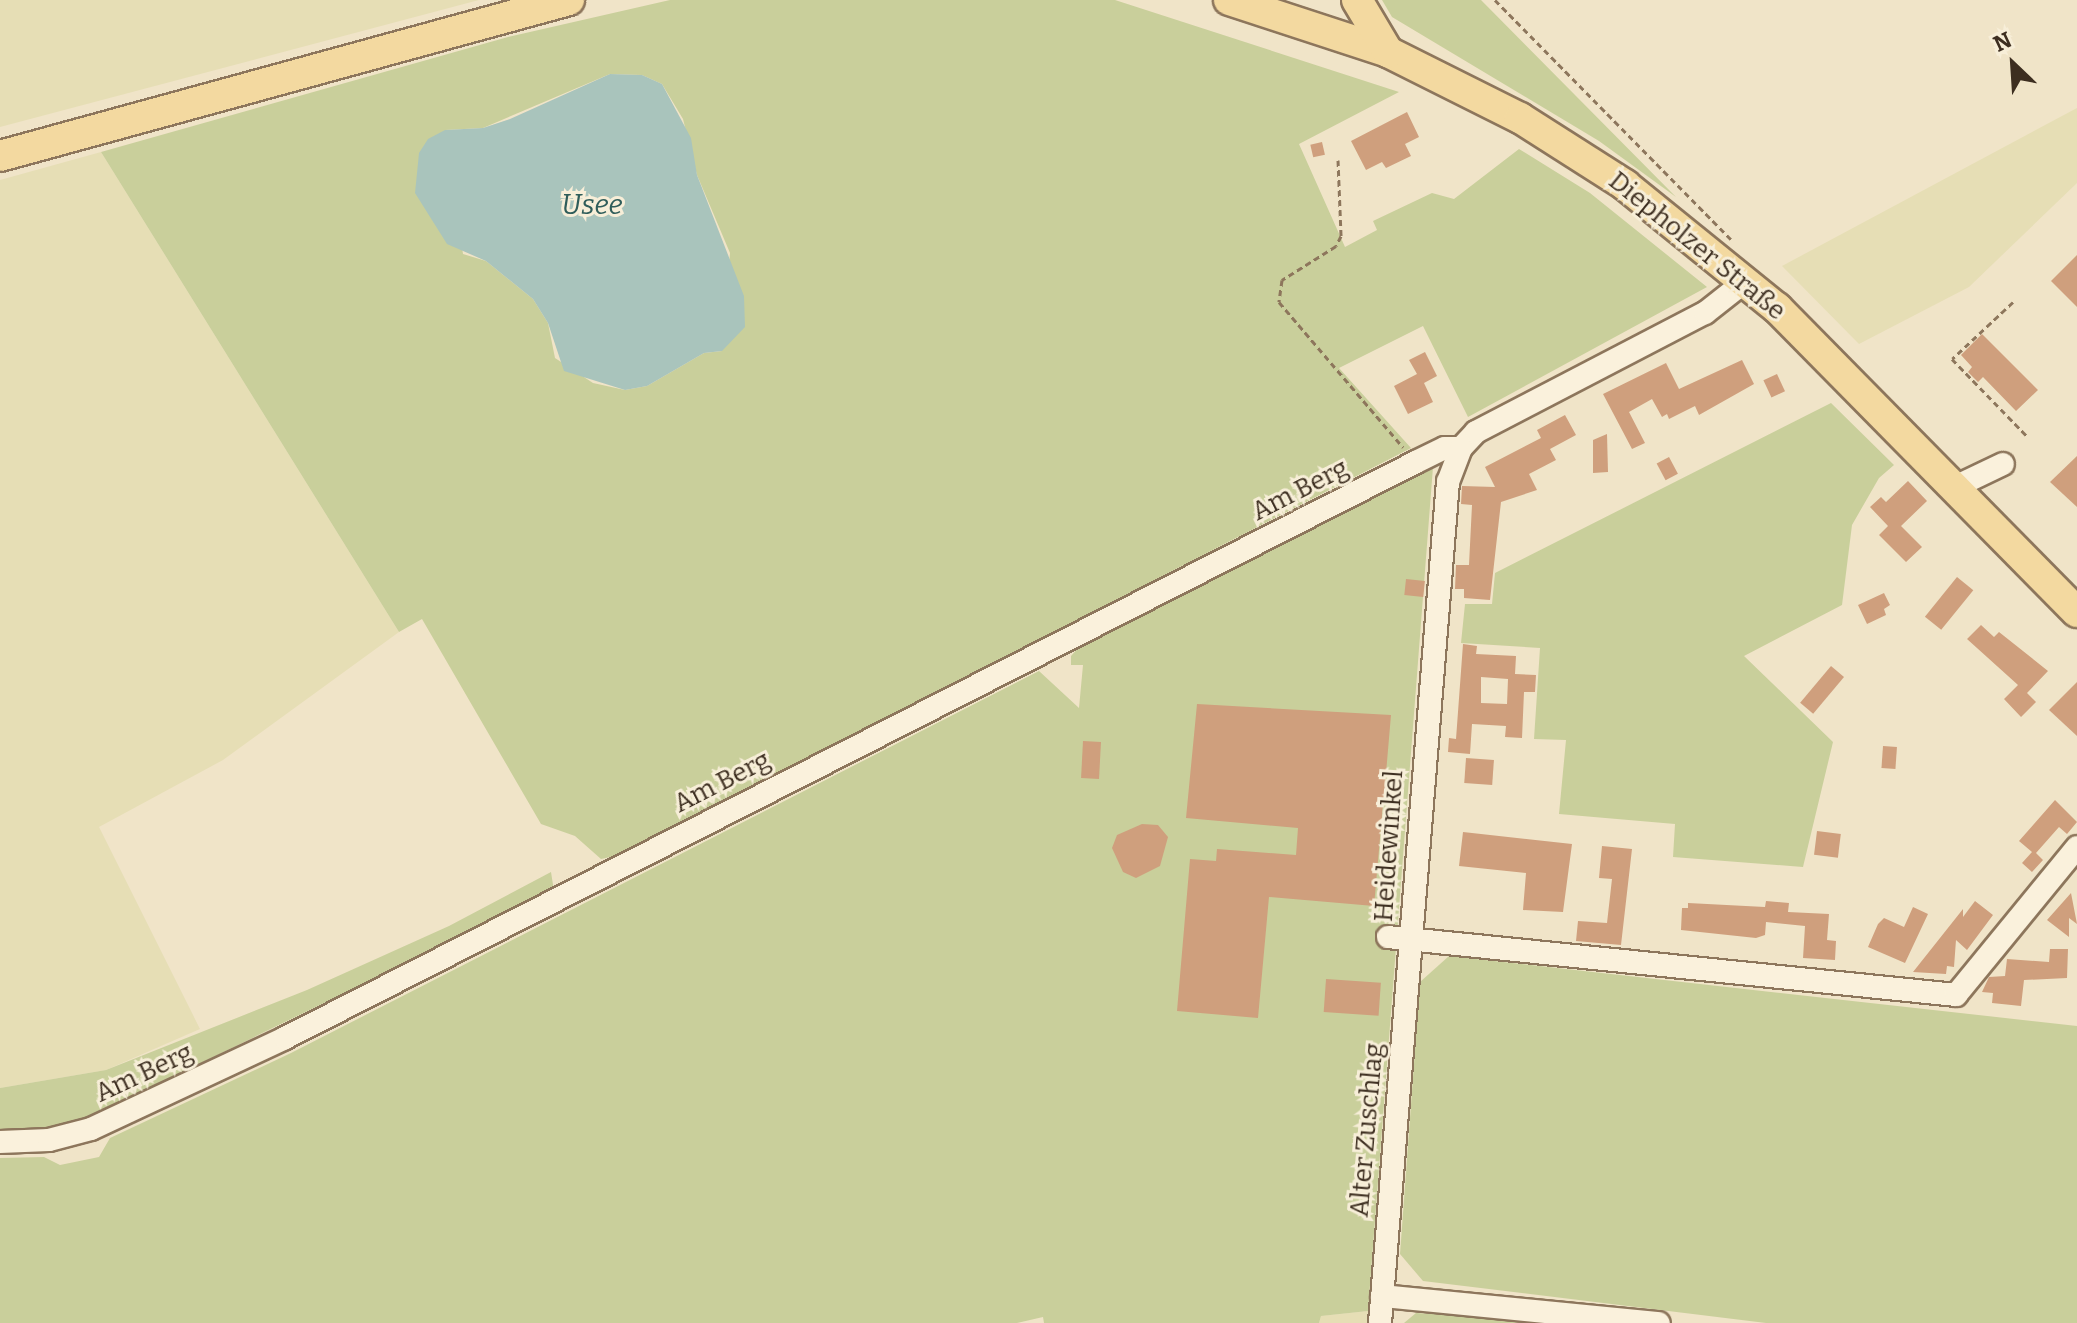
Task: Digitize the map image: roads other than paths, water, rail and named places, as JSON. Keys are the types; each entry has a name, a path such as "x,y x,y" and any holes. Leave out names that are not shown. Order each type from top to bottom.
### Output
{"main road":[{"path":"0,156 569,0"},
{"name":"Diepholzer Straße","path":"1229,0 1318,18 1520,118 1593,162 1747,280 2077,612"},
{"path":"1318,18 1343,0"},
{"path":"1357,0 1388,52"}],"street":[{"path":"1461,448 1494,421 1705,313 1747,280"},
{"name":"Am Berg","path":"0,1142 49,1140 91,1129 285,1038 1416,462 1445,448 1461,448"},
{"name":"Heidewinkel","path":"1461,448 1448,482 1411,942 1956,995 2077,847"},
{"path":"1955,487 2003,464"},
{"path":"1388,937 1411,942"},
{"name":"Alter Zuschlag","path":"1380,1323 1411,942"},
{"path":"1382,1296 1659,1323"}],"water":[{"name":"Usee","path":"610,74 642,75 662,84 691,138 697,175 744,296 745,327 722,351 704,353 647,386 625,390 564,371 548,323 533,299 486,261 447,244 415,193 419,153 428,139 445,130 483,128 510,119"}]}
